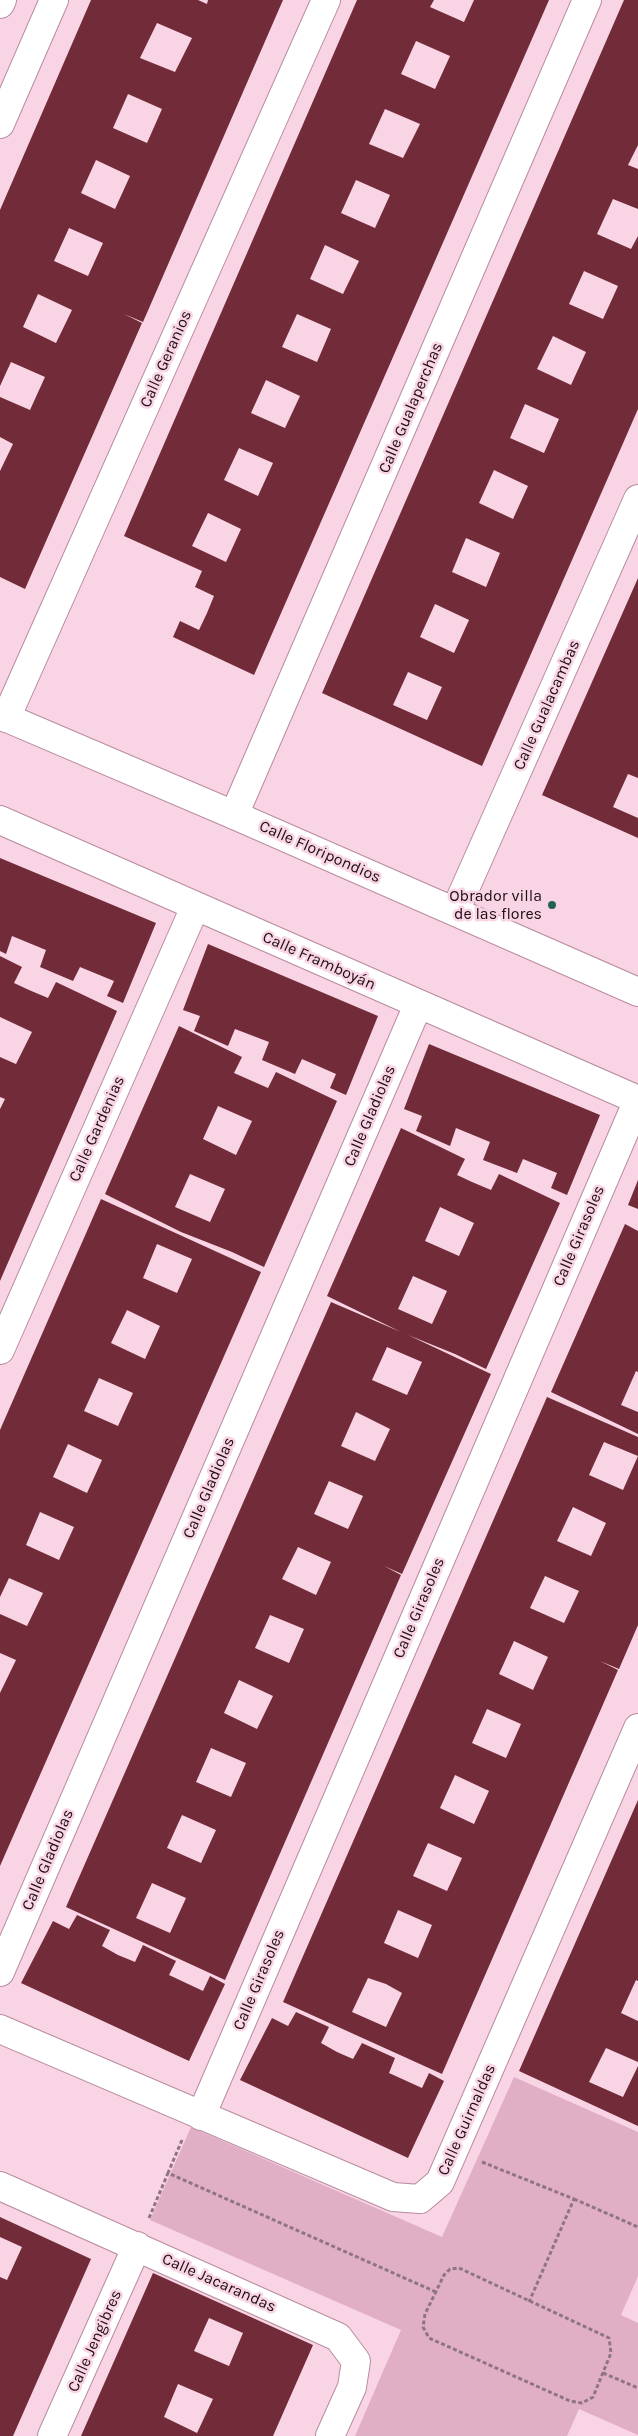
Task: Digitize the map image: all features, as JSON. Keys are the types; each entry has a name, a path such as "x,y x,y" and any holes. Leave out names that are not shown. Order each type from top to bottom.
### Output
{"street":[{"path":"0,4 2,0"},
{"path":"0,124 54,0"},
{"name":"Calle Geranios","path":"3,717 326,0"},
{"name":"Calle Gualaperchas","path":"234,815 587,0"},
{"name":"Calle Gualacambas","path":"455,912 638,499"},
{"name":"Calle Floripondios","path":"3,717 234,815 638,992"},
{"name":"Calle Framboyán","path":"0,820 638,1100"},
{"name":"Calle Gardenias","path":"0,1350 195,907"},
{"name":"Calle Gladiolas","path":"0,1972 418,1005"},
{"name":"Calle Girasoles","path":"197,2115 638,1100"},
{"name":"Calle Guirnaldas","path":"0,2029 392,2197 420,2199 440,2182 638,1728"},
{"name":"Calle Jacarandas","path":"0,2186 338,2337 356,2361 352,2387 330,2436"},
{"name":"Calle Jengibres","path":"52,2436 137,2246"}],"path":[{"path":"137,2246 168,2173 197,2115"},
{"path":"454,2151 638,2227"},
{"path":"168,2173 436,2292"},
{"path":"529,2302 574,2199"},
{"path":"458,2268 609,2338 611,2353 593,2397 582,2403 570,2400 429,2338 423,2327 425,2314 436,2292 444,2274 450,2269 458,2268"},
{"path":"603,2373 638,2388"}],"shaded area":[{"path":"514,2077 638,2132 638,2276 621,2315 638,2323 638,2435 579,2409 567,2436 355,2436 401,2330 150,2220 191,2127 442,2237"}],"building":[{"path":"91,0 198,0 207,4 208,0 283,0 143,322 124,314 142,323 25,589 0,577 0,471 13,444 0,437 0,397 30,410 45,377 11,362 0,386 0,210","holes":["157,23 192,38 175,72 140,58","128,94 162,109 147,143 113,128","96,160 130,176 115,209 81,193","69,228 103,243 88,276 54,261","38,294 72,310 56,343 23,327"]},
{"path":"357,0 434,0 430,7 464,22 474,0 549,0 254,675 173,637 180,621 199,630 207,613 214,596 195,587 202,571 124,536","holes":["416,41 450,56 435,89 401,74","385,109 420,124 403,158 369,144","356,180 390,195 375,228 341,213","325,245 359,261 343,294 310,279","297,314 331,329 317,362 282,347","266,380 300,396 285,428 251,413","239,448 273,463 258,496 224,480","208,513 241,529 226,562 192,546"]},
{"path":"624,0 638,0 638,145 628,165 638,169 638,209 613,199 597,234 631,249 638,236 638,409 482,766 322,693","holes":["584,271 618,286 603,319 569,304","553,336 586,352 571,385 537,369","525,404 559,419 544,453 510,438","494,470 528,486 513,519 479,503","466,538 500,553 486,587 452,572","435,604 469,620 454,653 420,637","408,672 442,687 427,720 393,705"]},
{"path":"638,578 638,778 628,774 613,807 638,818 638,838 542,795"},
{"path":"0,858 156,923 123,1003 107,996 114,981 80,967 73,981 40,967 46,950 12,936 6,954 0,951"},
{"path":"208,944 378,1016 346,1095 330,1088 336,1074 302,1059 295,1074 262,1060 269,1042 235,1029 228,1046 194,1031 200,1016 183,1010"},
{"path":"0,956 22,967 14,983 48,998 56,982 117,1011 0,1281 0,1109 5,1099 0,1097 0,1057 16,1064 32,1032 0,1017"},
{"path":"179,1026 242,1057 234,1073 268,1088 276,1072 337,1101 264,1267 181,1232 105,1194","holes":["218,1106 252,1121 236,1155 203,1139","190,1174 225,1189 210,1222 175,1207"]},
{"path":"429,1044 600,1115 567,1195 551,1188 557,1173 523,1159 517,1173 483,1160 490,1142 456,1128 450,1146 416,1131 422,1116 404,1109"},
{"path":"401,1128 465,1159 457,1175 491,1190 499,1174 560,1203 486,1369 408,1335 491,1374 402,1574 384,1566 401,1575 225,1980 66,1907 331,1302 401,1332 327,1296","holes":["440,1207 474,1223 459,1256 425,1241","413,1276 447,1291 432,1324 398,1309","387,1347 422,1362 407,1395 372,1380","356,1412 390,1429 375,1461 341,1446","329,1481 363,1496 348,1529 314,1514","298,1547 331,1562 316,1595 282,1579","270,1615 304,1629 289,1663 255,1648","239,1680 273,1696 257,1729 224,1713","211,1748 246,1763 231,1797 196,1782","182,1815 216,1830 201,1863 167,1848","152,1883 186,1898 170,1933 136,1918"]},
{"path":"638,1180 638,1209 628,1205"},
{"path":"101,1199 261,1272 0,1866 0,1693 16,1660 0,1653 0,1614 27,1626 43,1593 9,1578 0,1597 0,1430","holes":["157,1244 192,1259 177,1293 143,1278","127,1310 160,1326 145,1359 111,1343","99,1378 133,1393 118,1426 84,1411","68,1444 102,1460 87,1493 53,1477","40,1512 74,1527 59,1560 26,1545"]},
{"path":"625,1224 638,1231 638,1372 636,1371 621,1405 638,1412 638,1434 551,1392"},
{"path":"547,1397 638,1437 638,1456 638,1625 619,1669 600,1661 618,1670 442,2074 283,2002","holes":["604,1442 638,1456 623,1490 589,1475","573,1507 606,1523 591,1556 557,1541","545,1576 579,1591 564,1623 530,1608","514,1641 548,1657 533,1690 499,1674","487,1709 521,1724 506,1758 472,1743","455,1775 489,1791 474,1824 440,1808","428,1843 462,1858 447,1891 413,1876","398,1910 432,1925 418,1958 384,1943","368,1978 386,1984 402,1993 386,2027 352,2012"]},
{"path":"638,1800 638,1981 636,1980 621,2013 638,2021 638,2062 606,2048 589,2082 623,2097 638,2066 638,2126 519,2071"},
{"path":"77,1915 110,1930 102,1946 118,1955 135,1962 143,1945 176,1961 169,1975 203,1991 210,1976 225,1984 189,2061 21,1983 53,1921 69,1929"},
{"path":"296,2012 329,2027 321,2043 337,2052 353,2059 362,2043 395,2058 389,2073 422,2088 429,2073 444,2081 408,2158 240,2080 272,2018 288,2026"},
{"path":"0,2217 91,2259 13,2436 0,2436 0,2277 7,2280 22,2247 0,2237"},
{"path":"153,2273 313,2345 273,2436 81,2436","holes":["209,2318 243,2333 229,2366 194,2351","178,2384 213,2399 197,2433 164,2417"]}],"place":[{"name":"Obrador villa de las flores","path":"552,905"}]}
